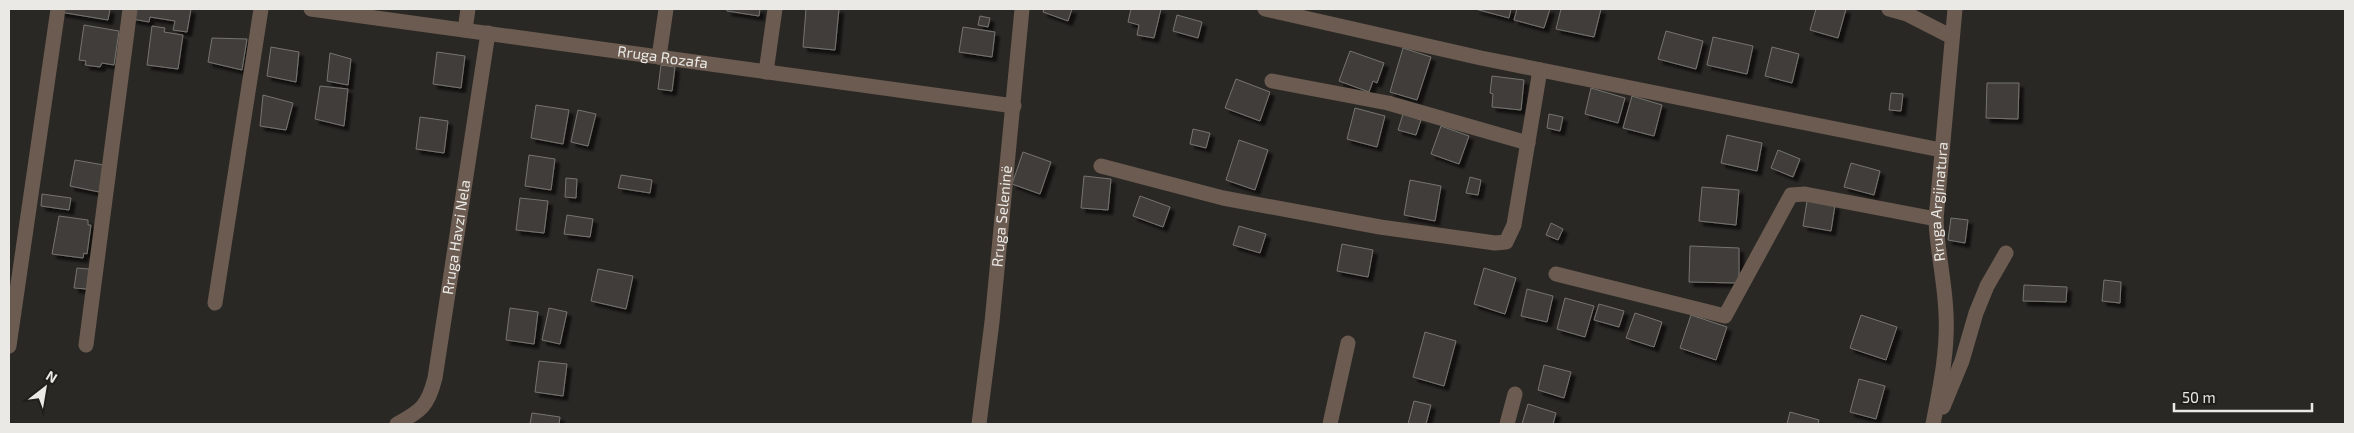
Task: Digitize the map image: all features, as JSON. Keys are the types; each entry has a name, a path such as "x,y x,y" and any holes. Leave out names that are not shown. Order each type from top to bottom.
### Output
{"street":[{"path":"9,346 58,9"},
{"path":"86,345 130,9"},
{"path":"215,303 261,9"},
{"name":"Rruga Rozafa","path":"311,9 1014,106"},
{"path":"465,30 468,9"},
{"path":"659,57 666,9"},
{"path":"766,72 775,9"},
{"name":"Rruga Seleninë","path":"979,424 992,322 1022,9"},
{"path":"1265,9 1540,70 1941,150"},
{"path":"1889,9 1907,14 1952,37"},
{"name":"Rruga Argjinatura","path":"1935,424 1946,343 1946,313 1937,247 1936,219 1955,9"},
{"name":"Rruga Havzi Nela","path":"396,424 417,414 426,404 435,378 488,33"},
{"path":"1101,166 1223,198 1380,227 1496,243 1506,242 1514,225 1540,70"},
{"path":"1272,81 1388,103 1528,143"},
{"path":"1556,274 1725,316 1791,195 1805,194 1936,219"},
{"path":"1935,424 1962,361 1987,286 2006,253"},
{"path":"1330,424 1348,343"},
{"path":"1507,424 1515,394"}],"building":[{"path":"60,9 110,9 108,20 60,12"},
{"path":"134,9 191,9 187,32 173,30 175,21 150,17 149,22 132,19"},
{"path":"727,9 760,9 759,16 727,11"},
{"path":"806,9 839,9 835,50 803,47"},
{"path":"1044,9 1072,9 1068,21 1043,12"},
{"path":"1131,9 1161,9 1154,38 1137,35 1139,25 1128,22"},
{"path":"1475,9 1511,9 1509,18"},
{"path":"1517,9 1550,9 1544,28 1514,20"},
{"path":"1561,9 1601,9 1594,37 1556,29"},
{"path":"1816,9 1846,9 1838,38 1810,30"},
{"path":"1177,15 1202,22 1198,38 1173,31"},
{"path":"980,16 990,18 988,27 978,25"},
{"path":"84,25 119,31 114,65 102,63 100,67 85,65 86,61 79,60"},
{"path":"152,26 165,28 164,32 183,35 178,69 147,65"},
{"path":"963,27 995,32 992,57 959,52"},
{"path":"1666,31 1703,41 1696,69 1658,59"},
{"path":"1713,37 1753,46 1747,74 1707,65"},
{"path":"212,38 247,39 242,70 208,62"},
{"path":"271,47 299,52 296,82 267,76"},
{"path":"1772,47 1799,54 1792,83 1765,76"},
{"path":"1403,48 1431,57 1417,100 1390,92"},
{"path":"1350,51 1384,63 1377,83 1373,81 1369,92 1339,81"},
{"path":"437,52 465,56 461,88 433,84"},
{"path":"330,53 351,59 348,85 327,81"},
{"path":"661,65 675,67 672,91 658,89"},
{"path":"1492,76 1524,80 1521,110 1492,107 1493,94 1490,93"},
{"path":"1236,79 1270,92 1260,121 1225,108"},
{"path":"1987,83 2019,83 2018,119 1986,118"},
{"path":"320,86 348,89 344,126 315,119"},
{"path":"1591,88 1625,98 1618,123 1585,114"},
{"path":"1891,93 1903,94 1901,111 1889,110"},
{"path":"263,95 293,103 286,130 260,126"},
{"path":"1632,96 1662,105 1654,136 1623,128"},
{"path":"536,105 569,110 563,144 531,138"},
{"path":"1355,108 1385,116 1377,147 1347,139"},
{"path":"578,110 596,114 588,146 571,142"},
{"path":"1403,114 1421,120 1416,135 1398,130"},
{"path":"1549,114 1563,117 1560,131 1547,128"},
{"path":"420,117 448,121 444,153 416,149"},
{"path":"1441,126 1469,136 1459,164 1431,154"},
{"path":"1193,129 1210,133 1206,148 1190,144"},
{"path":"1727,135 1762,143 1757,171 1721,163"},
{"path":"1239,140 1268,150 1255,190 1226,180"},
{"path":"1778,150 1800,159 1793,177 1771,168"},
{"path":"1023,152 1051,162 1040,194 1012,184"},
{"path":"529,155 555,159 551,190 525,186"},
{"path":"75,160 104,165 99,192 70,186"},
{"path":"1851,163 1880,171 1874,195 1844,187"},
{"path":"621,175 652,180 650,193 618,188"},
{"path":"1084,176 1111,179 1108,210 1081,208"},
{"path":"1470,177 1481,180 1478,195 1466,193"},
{"path":"566,178 577,179 576,198 565,197"},
{"path":"1410,180 1441,186 1435,221 1404,215"},
{"path":"1702,187 1739,190 1736,225 1699,221"},
{"path":"42,194 71,198 69,210 41,206"},
{"path":"1140,196 1170,207 1163,227 1133,216"},
{"path":"520,198 548,201 544,233 516,230"},
{"path":"1807,201 1835,205 1831,231 1803,226"},
{"path":"567,215 593,219 590,237 564,234"},
{"path":"59,216 88,220 88,225 91,225 87,254 84,253 83,258 52,254"},
{"path":"1951,218 1968,220 1965,243 1948,240"},
{"path":"1551,223 1563,229 1558,240 1546,235"},
{"path":"1239,226 1266,234 1260,253 1233,245"},
{"path":"1342,244 1373,250 1368,277 1337,271"},
{"path":"1690,246 1739,248 1739,283 1689,282"},
{"path":"77,268 89,269 87,289 74,288"},
{"path":"1484,268 1516,278 1505,314 1474,304"},
{"path":"598,269 633,276 626,309 591,301"},
{"path":"2104,280 2121,282 2120,303 2102,301"},
{"path":"2024,285 2067,287 2066,302 2023,301"},
{"path":"1527,289 1553,296 1547,322 1521,316"},
{"path":"1565,298 1594,306 1585,337 1557,329"},
{"path":"1599,304 1624,311 1619,327 1594,320"},
{"path":"510,308 538,312 534,344 506,340"},
{"path":"549,308 567,312 560,344 542,340"},
{"path":"1635,313 1662,322 1654,347 1626,338"},
{"path":"1691,315 1727,327 1716,360 1680,348"},
{"path":"1861,315 1897,327 1886,360 1850,348"},
{"path":"1425,332 1456,341 1444,386 1413,377"},
{"path":"539,361 567,364 563,396 535,392"},
{"path":"1544,365 1571,372 1564,398 1538,390"},
{"path":"1859,379 1885,386 1876,419 1850,412"},
{"path":"1414,401 1431,405 1426,424 1408,424"},
{"path":"1528,404 1556,413 1553,424 1522,424"},
{"path":"1790,412 1819,420 1818,424 1787,424"},
{"path":"532,413 560,417 559,424 530,424"}]}
